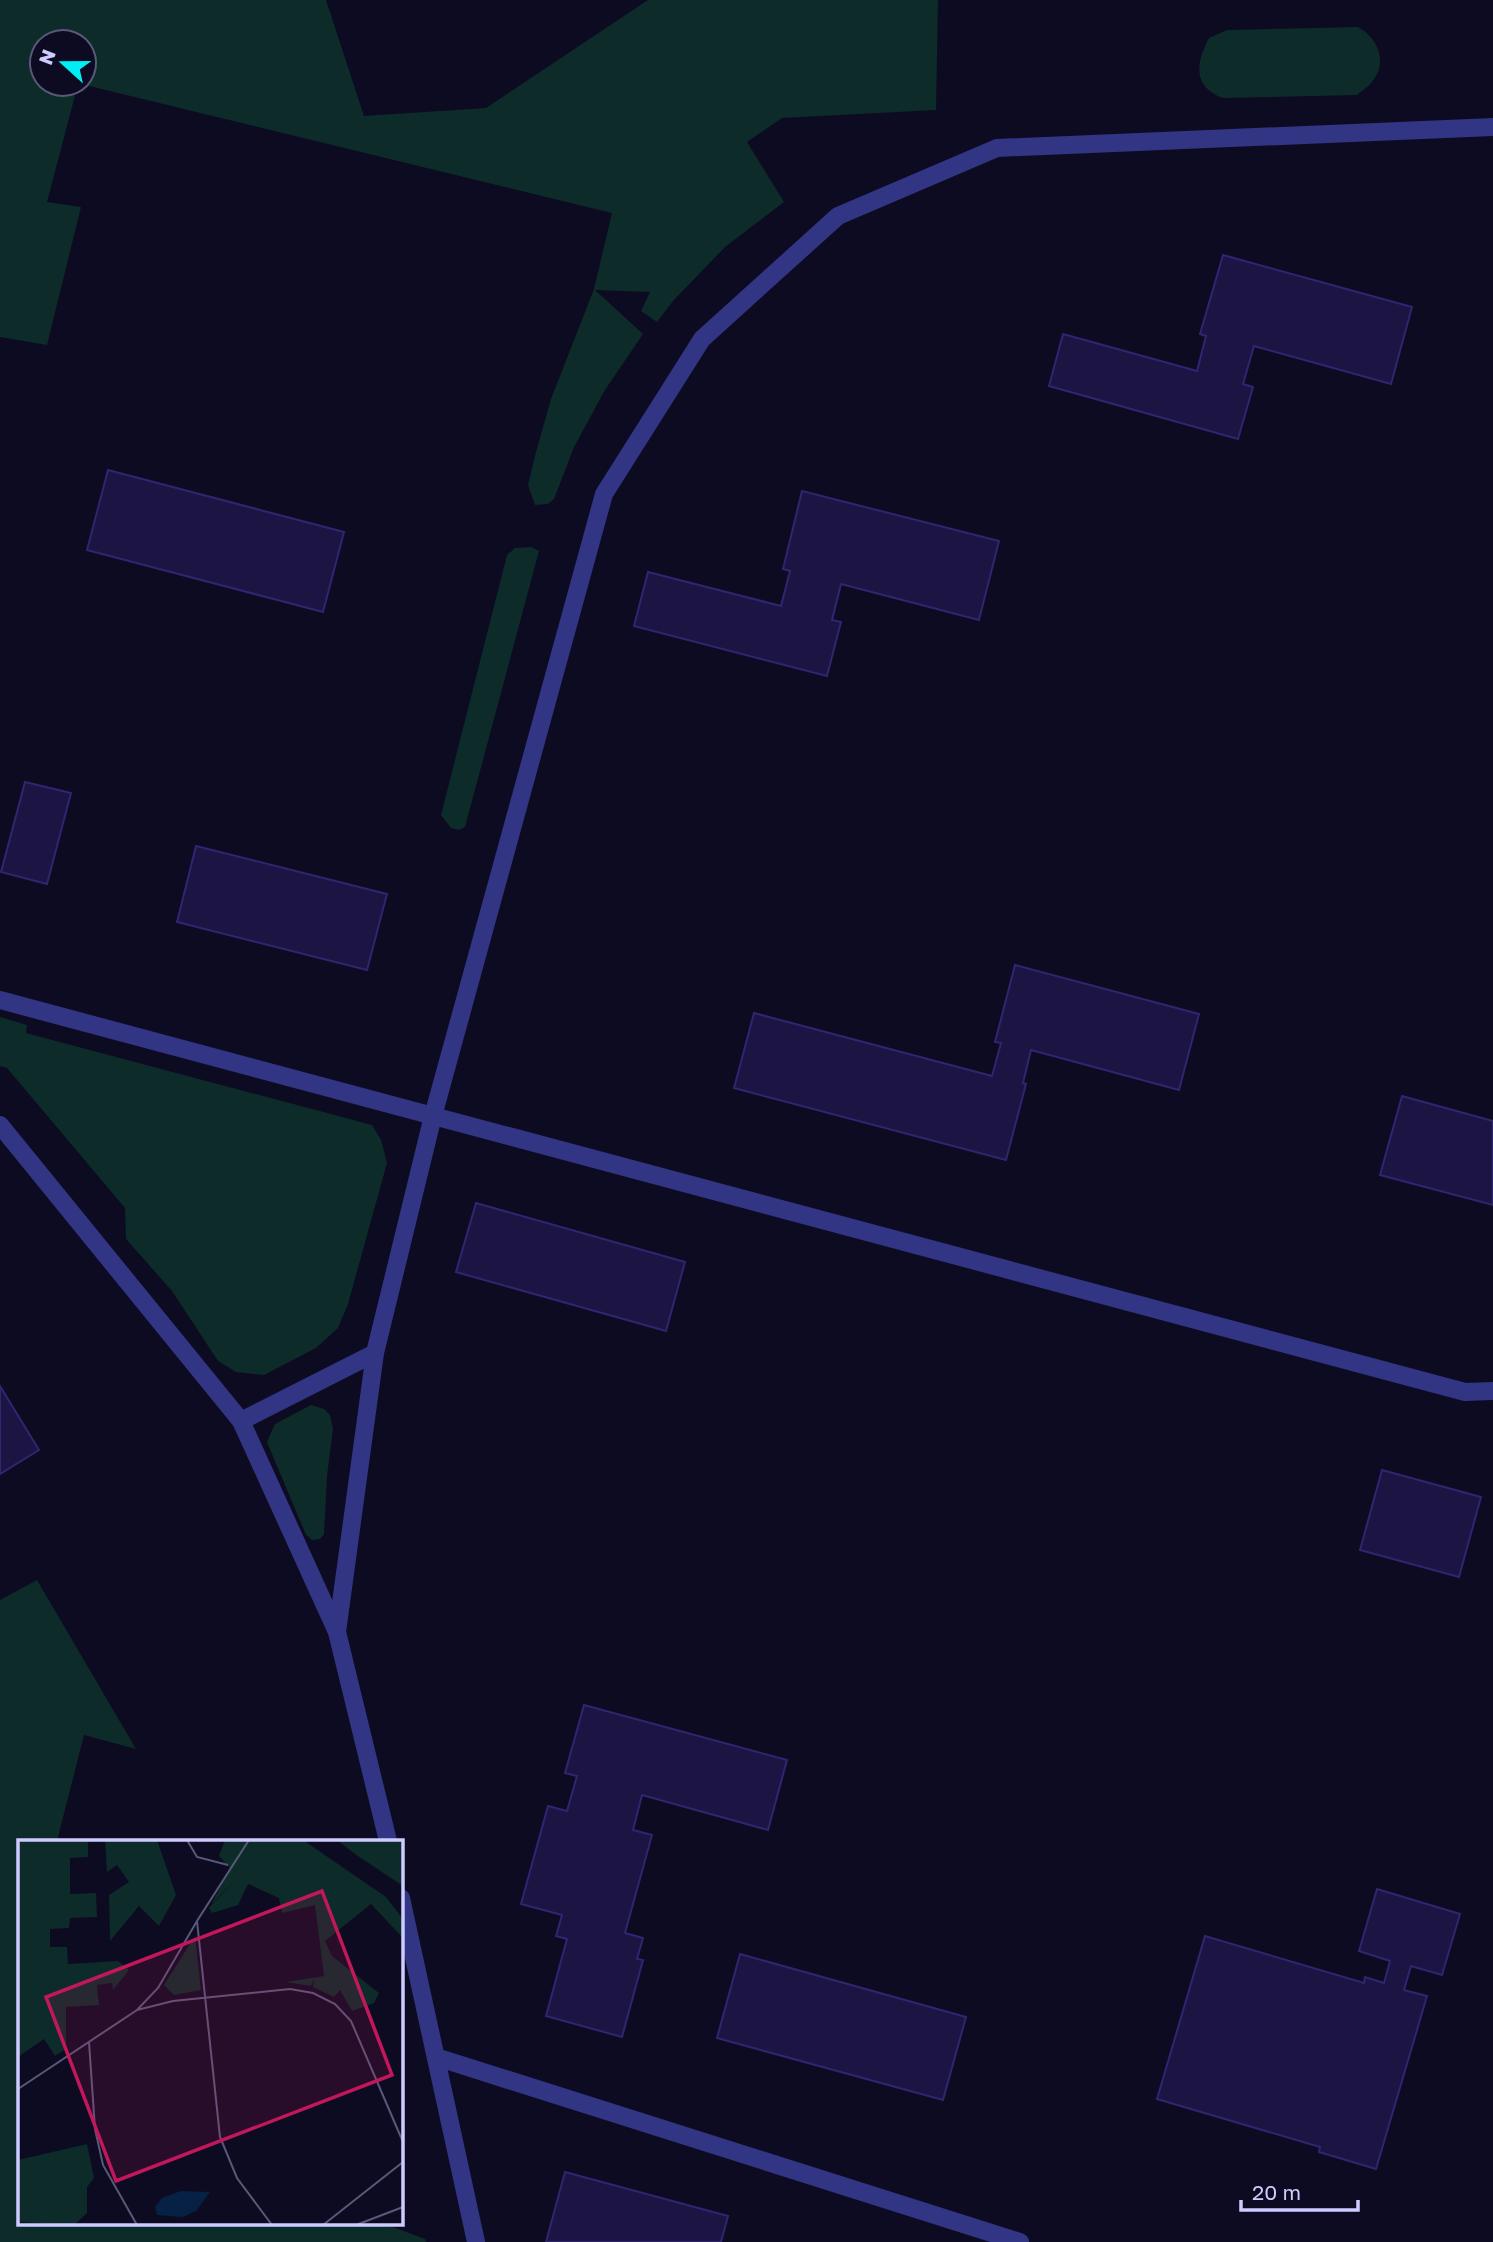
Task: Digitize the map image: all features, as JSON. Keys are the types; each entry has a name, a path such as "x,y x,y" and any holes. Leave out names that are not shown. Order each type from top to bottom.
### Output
{"street":[{"path":"337,1632 376,1353 433,1116 604,494 702,339 838,216 997,148 1493,127"},
{"path":"0,1000 1465,1392 1493,1391"},
{"path":"0,1125 241,1421 337,1632 388,1840"},
{"path":"241,1421 376,1353"},
{"path":"402,1903 476,2242"},
{"path":"436,2057 1020,2242"}],"green space":[{"path":"0,0 326,0 364,116 486,108 648,0 938,0 936,110 782,118 747,142 784,202 725,247 673,301 657,322 641,311 650,292 595,290 643,334 605,390 574,447 554,499 548,504 535,505 528,485 551,399 594,289 612,213 98,88 98,28 28,28 28,98 74,98 47,202 81,207 47,345 0,337"},
{"path":"1358,27 1376,45 1380,61 1376,77 1357,95 1223,98 1206,87 1202,80 1201,56 1209,38 1227,30"},
{"path":"531,547 539,551 465,827 459,830 451,828 441,815 507,555 515,548"},
{"path":"0,1017 27,1025 26,1033 372,1125 381,1140 387,1163 348,1304 338,1328 316,1348 264,1375 236,1372 218,1361 172,1291 126,1239 125,1208 7,1068 0,1066"},
{"path":"311,1405 324,1409 330,1415 333,1429 324,1534 320,1539 312,1540 306,1535 267,1442 275,1424"},
{"path":"37,1580 136,1749 84,1735 57,1840 18,1840 18,2224 385,2224 425,2239 426,2242 0,2242 0,1600"}],"building":[{"path":"1223,255 1412,307 1391,384 1254,346 1243,384 1253,387 1238,439 1049,386 1063,334 1197,371 1206,336 1200,334"},
{"path":"108,470 344,532 323,612 87,550"},
{"path":"802,491 999,541 979,620 841,584 832,620 841,622 827,676 634,626 648,572 781,606 790,571 783,569"},
{"path":"25,782 71,793 47,884 1,872"},
{"path":"196,846 387,894 367,970 177,922"},
{"path":"1015,965 1199,1014 1179,1090 1031,1050 1023,1083 1026,1084 1006,1160 734,1088 754,1013 992,1076 1001,1043 995,1042"},
{"path":"1402,1096 1493,1121 1493,1205 1380,1175"},
{"path":"476,1203 685,1262 666,1331 456,1272"},
{"path":"0,1386 39,1450 0,1474"},
{"path":"1382,1470 1481,1497 1459,1577 1360,1550"},
{"path":"584,1705 787,1760 768,1830 642,1795 633,1830 652,1835 625,1933 643,1938 637,1959 643,1960 622,2037 546,2016 567,1939 556,1936 562,1915 521,1904 548,1806 567,1811 577,1776 565,1773"},
{"path":"1377,1889 1460,1914 1442,1975 1411,1966 1404,1990 1427,1996 1376,2169 1319,2152 1320,2147 1157,2099 1205,1936 1364,1983 1365,1977 1384,1983 1390,1961 1359,1951"},
{"path":"740,1954 966,2017 943,2100 717,2038"},
{"path":"565,2172 728,2216 721,2242 546,2242"}]}
